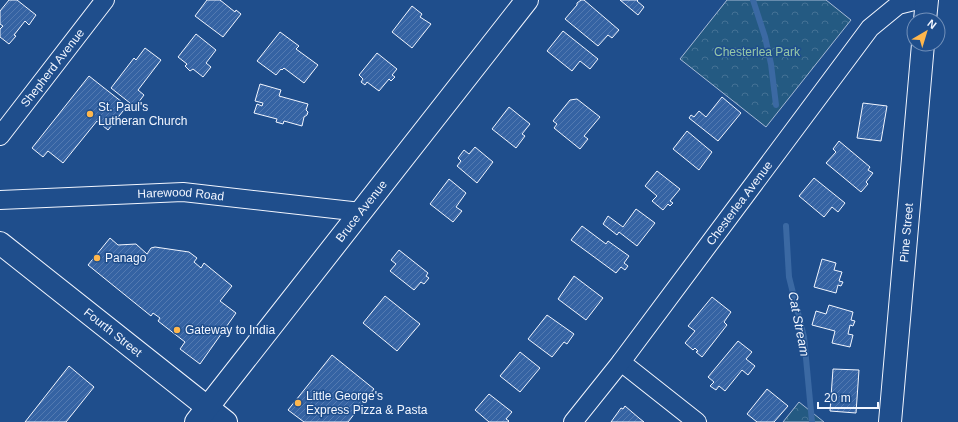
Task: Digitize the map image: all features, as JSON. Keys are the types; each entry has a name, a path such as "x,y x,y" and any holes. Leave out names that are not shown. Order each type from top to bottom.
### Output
{"street":[{"name":"Shepherd Avenue","path":"0,136 105,0"},
{"name":"Bruce Avenue","path":"202,415 527,0"},
{"name":"Chesterlea Avenue","path":"573,422 621,362 870,28 898,5 918,0"},
{"path":"926,12 927,0"},
{"name":"Pine Street","path":"890,422 922,52"},
{"name":"Harewood Road","path":"0,200 183,192 361,212"},
{"name":"Fourth Street","path":"0,243 202,415 226,422"},
{"path":"621,362 697,422"}],"green space":[{"name":"Chesterlea Park","path":"727,0 826,0 851,20 766,127 680,59"},
{"path":"799,402 824,422 783,422"}],"building":[{"path":"9,0 17,0 36,15 29,25 25,21 9,44 0,37 0,29 3,26 0,24 0,11"},
{"path":"207,0 220,0 235,12 236,10 241,14 223,37 195,16"},
{"path":"581,0 584,0 619,30 612,38 608,35 598,46 565,19"},
{"path":"620,0 638,0 637,1 644,7 638,15"},
{"path":"412,6 422,14 420,17 431,24 412,48 392,32"},
{"path":"563,31 598,59 590,69 580,61 572,71 547,51"},
{"path":"280,32 299,46 296,49 318,65 304,83 284,68 282,70 281,69 276,75 257,61"},
{"path":"196,34 216,50 206,63 211,67 203,77 193,69 190,71 185,66 187,64 178,57"},
{"path":"145,48 161,60 138,90 144,95 135,107 111,88 134,58 136,60"},
{"path":"377,53 397,69 392,75 395,77 391,81 389,79 379,91 367,82 365,85 361,82 363,79 359,75"},
{"name":"St. Paul's Lutheran Church","path":"89,76 127,106 108,130 97,121 63,163 48,151 43,157 32,148"},
{"path":"260,84 281,90 279,96 308,104 306,110 308,112 304,117 302,126 284,121 283,124 276,122 277,119 254,113 257,104 262,106 263,103 255,101"},
{"path":"722,97 741,113 718,141 689,118 691,115 694,117 699,111 706,117"},
{"path":"577,99 600,117 584,136 588,139 580,149 554,128 557,124 553,121 570,100"},
{"path":"863,103 887,106 881,141 857,138"},
{"path":"509,107 530,124 522,134 525,136 516,148 492,129"},
{"path":"687,131 712,152 699,170 673,149"},
{"path":"839,141 870,167 868,170 873,173 866,182 868,184 861,192 826,163 836,152 833,149"},
{"path":"475,147 493,162 477,183 457,166 461,161 458,158 464,150 469,154"},
{"path":"657,171 680,189 670,201 673,203 670,206 668,204 663,210 652,201 657,196 645,186"},
{"path":"814,178 845,203 838,212 832,207 824,217 799,196"},
{"path":"449,179 466,193 456,207 462,211 453,222 430,204"},
{"path":"636,209 655,223 637,246 619,232 617,235 603,224 608,216 623,227"},
{"path":"582,226 606,244 608,241 629,256 624,263 628,266 625,270 621,267 616,273 571,240"},
{"path":"110,238 118,245 136,244 147,254 151,248 155,247 189,252 197,258 194,262 201,268 204,263 232,286 220,301 236,313 200,364 180,349 185,342 158,321 160,318 153,313 151,316 88,265"},
{"path":"399,250 428,273 426,276 429,278 424,284 421,282 414,290 390,271 396,264 391,260"},
{"path":"822,259 836,263 834,270 842,272 839,281 843,282 841,286 838,285 836,293 814,287"},
{"path":"574,276 603,298 586,320 558,299"},
{"path":"385,296 420,324 397,351 363,323"},
{"path":"712,297 731,312 724,322 727,325 702,357 696,352 698,351 695,348 693,350 685,343 695,331 688,326"},
{"path":"829,305 853,312 851,320 855,321 853,326 850,325 848,334 853,335 850,347 832,343 835,331 812,325 816,311 826,314"},
{"path":"547,315 574,334 567,344 564,342 552,357 528,339"},
{"path":"738,341 752,352 746,359 755,366 748,375 742,370 725,391 719,386 716,390 710,386 714,382 708,377"},
{"path":"520,352 540,368 520,392 500,376"},
{"path":"332,355 374,389 348,422 304,422 288,410"},
{"path":"69,366 94,387 66,422 25,422"},
{"path":"833,369 859,370 856,413 830,411"},
{"path":"767,389 788,406 774,422 757,422 747,414"},
{"path":"489,394 512,412 506,419 509,421 508,422 489,422 475,410"},
{"path":"625,406 644,422 611,422 621,408 623,409"}],"waterway":[{"name":"Cat Stream","path":"753,0 765,37 771,64 776,105"},
{"name":"Cat Stream","path":"786,226 789,277 804,337 812,422"}],"place":[{"name":"St. Paul's Lutheran Church","path":"90,114"},
{"name":"Panago","path":"97,258"},
{"name":"Gateway to India","path":"177,330"},
{"name":"Little George's Express Pizza & Pasta","path":"298,403"}]}
